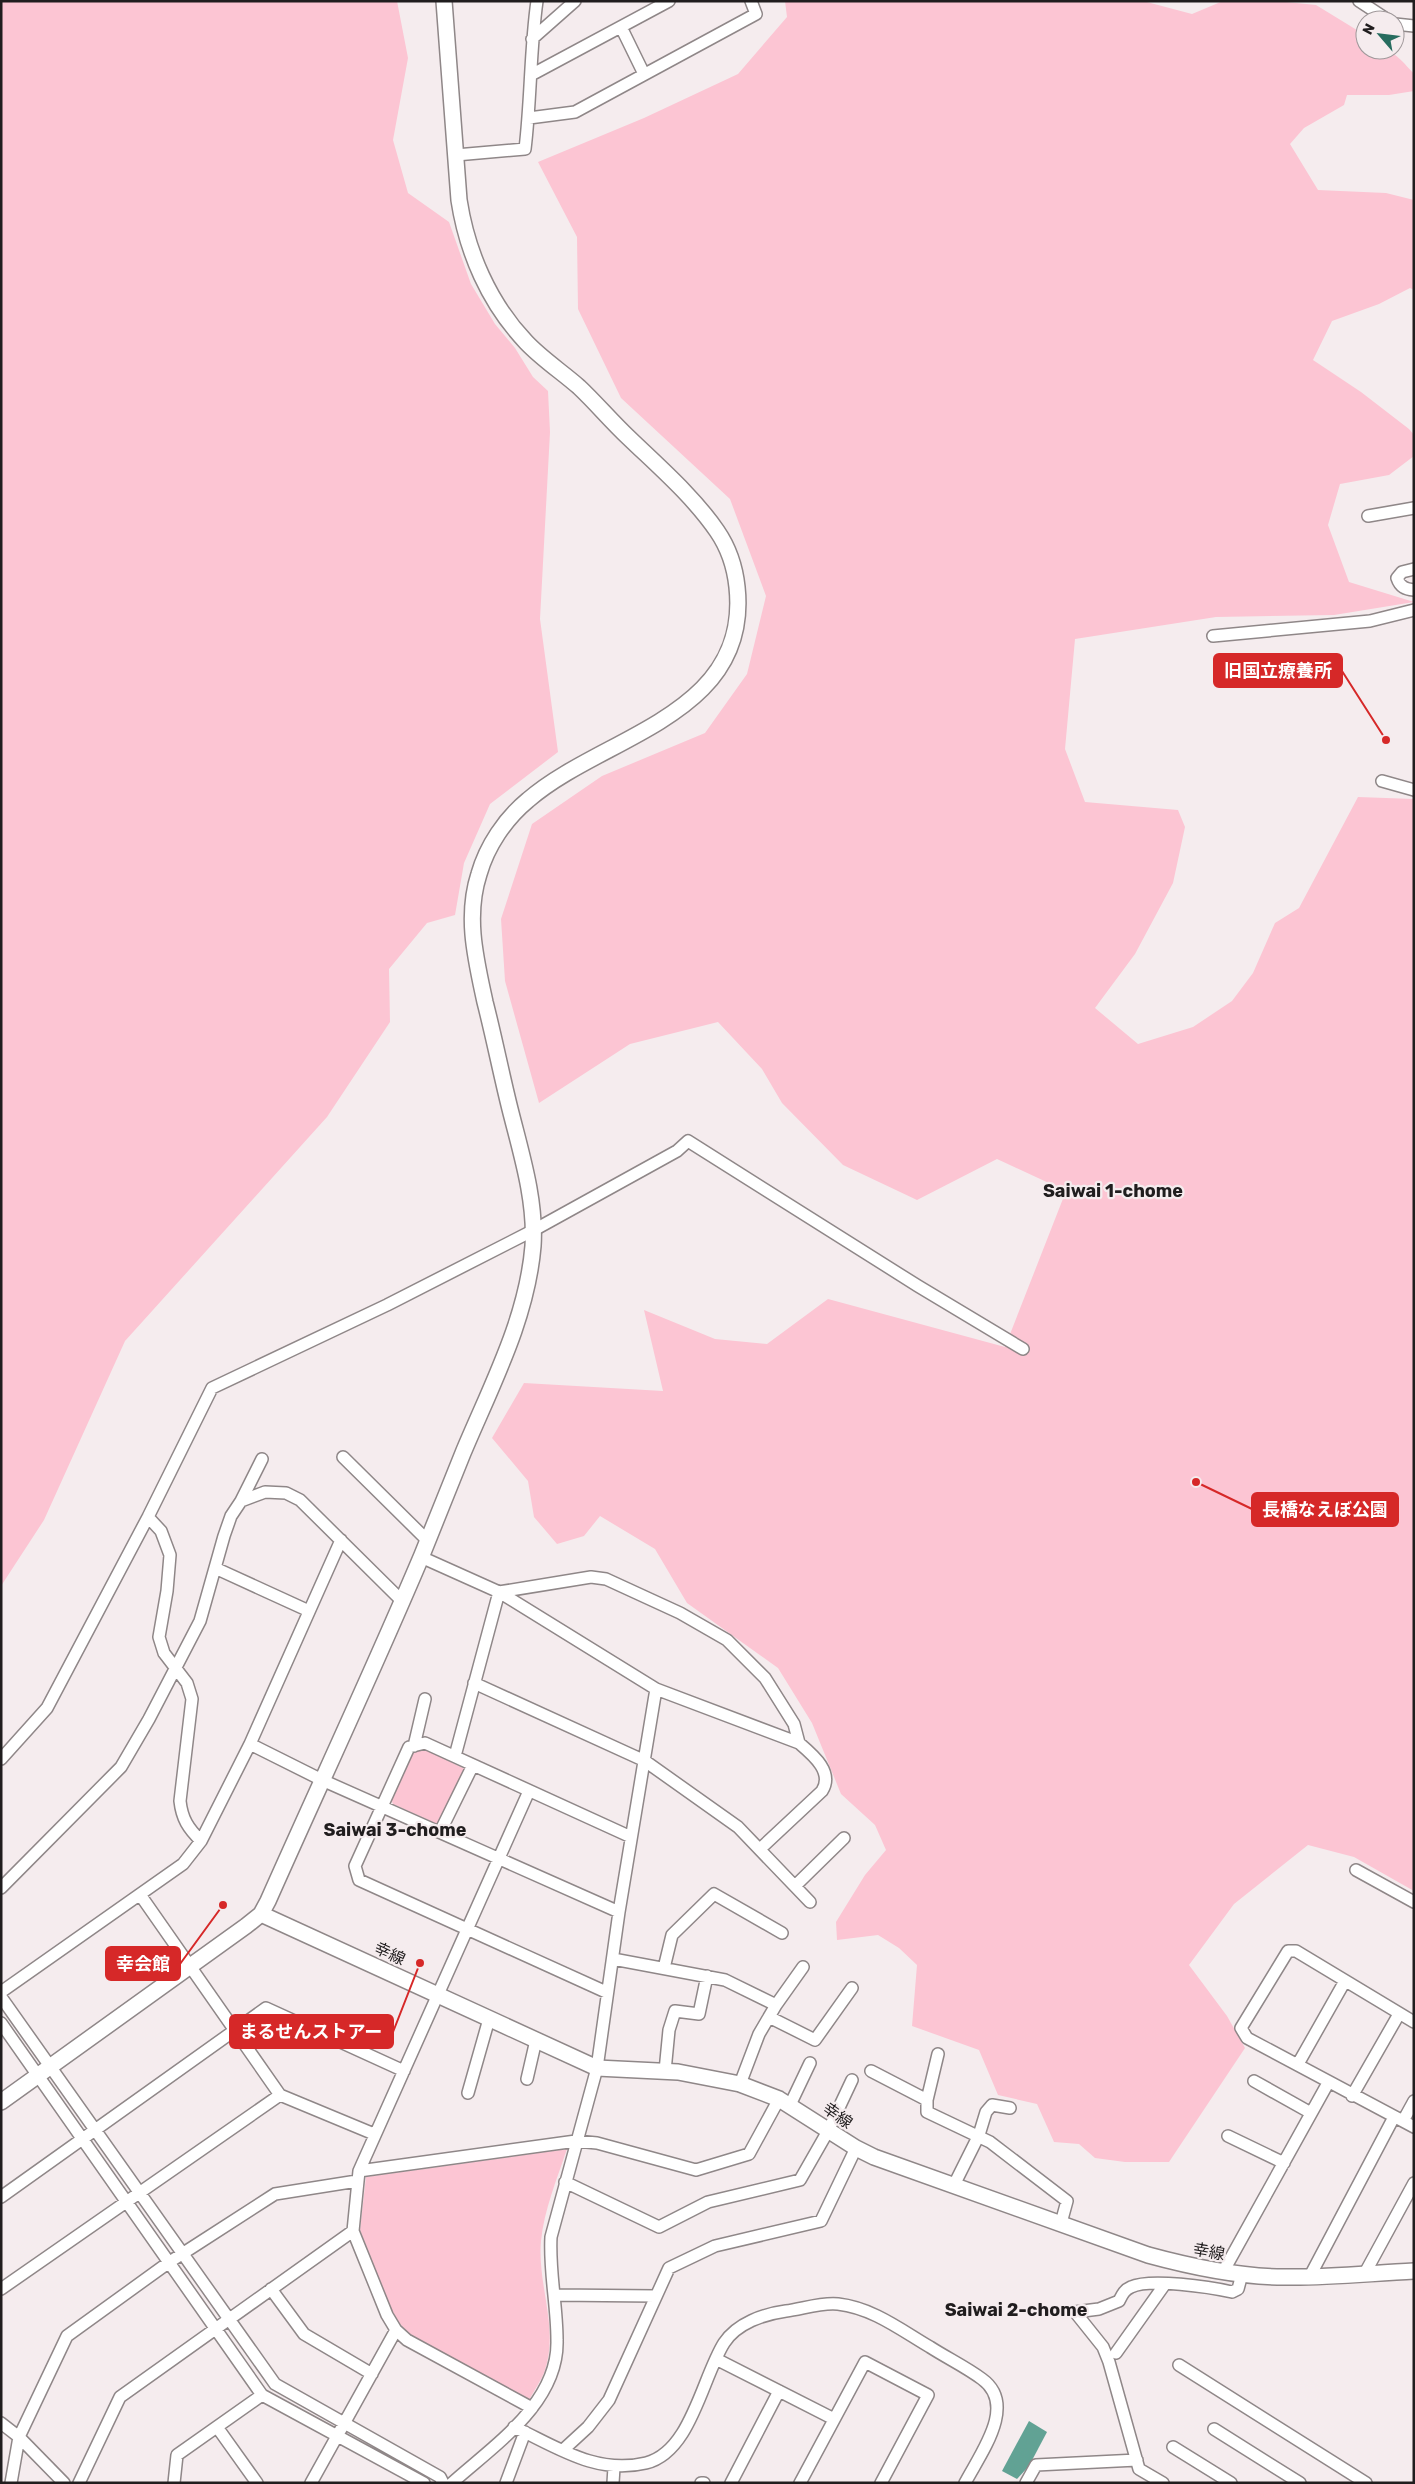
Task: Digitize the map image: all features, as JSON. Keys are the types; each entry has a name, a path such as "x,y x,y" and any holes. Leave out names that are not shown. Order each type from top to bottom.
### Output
{"street":[{"path":"1,2102 261,1914 428,1541 512,1334 530,1274 534,1230 522,1154 477,966 471,928 478,876 497,834 528,800 566,775 660,722 685,706 703,689 728,651 735,628 736,583 725,545 702,512 666,473 577,386 524,341 500,308 479,274 468,245 459,200 444,1"},
{"path":"456,155 525,149 529,118 532,39 537,1"},
{"path":"532,39 575,1"},
{"path":"531,75 669,1"},
{"path":"529,118 575,112 756,14 751,1"},
{"path":"1359,1 1372,10"},
{"path":"621,27 644,74"},
{"path":"1368,516 1414,508"},
{"path":"1414,569 1402,572 1397,578 1399,585 1414,590"},
{"path":"1213,636 1370,621 1414,610"},
{"path":"1382,781 1414,790"},
{"path":"1,1759 47,1708 148,1517 212,1388 387,1305 534,1230 629,1175 677,1151 688,1141 918,1286 1023,1349"},
{"path":"343,1457 428,1541"},
{"path":"1,1888 120,1767 149,1719 200,1622 231,1516 241,1501 262,1459"},
{"path":"241,1501 265,1492 286,1493 300,1500 402,1601"},
{"path":"148,1517 161,1531 170,1555 167,1591 159,1637 164,1653 187,1683 192,1699 180,1801 186,1827 201,1841"},
{"path":"1,1992 141,1896 183,1864 201,1841 250,1744 341,1540"},
{"path":"421,1557 499,1592 656,1689 800,1743 815,1758 826,1776 827,1783 822,1791 760,1849"},
{"path":"215,1568 309,1611"},
{"path":"499,1592 591,1577 606,1579 680,1613 727,1640 765,1678 794,1724 800,1743"},
{"path":"455,1756 499,1592"},
{"path":"474,1683 646,1761 738,1827 810,1902"},
{"path":"506,2483 520,2429 551,2376 558,2342 550,2260 550,2237 597,2068 606,1992 613,1959 631,1837 646,1761 656,1689"},
{"path":"414,1746 425,1699"},
{"path":"606,1992 359,1880 355,1866 409,1747 425,1743 631,1837"},
{"path":"250,1744 322,1780 619,1912"},
{"path":"440,1832 473,1765"},
{"path":"529,1791 468,1930 374,2134 358,2176 353,2232 396,2330 407,2340 532,2408"},
{"path":"795,1886 844,1838"},
{"path":"1356,1870 1414,1902"},
{"path":"664,1968 672,1935 714,1894 782,1933"},
{"path":"141,1896 280,2094 374,2134"},
{"name":"幸線","path":"261,1914 597,2068 665,2071 740,2084 785,2102 828,2131 874,2157 1148,2254 1185,2265 1223,2272 1284,2278 1414,2271"},
{"path":"1414,2022 1296,1951 1288,1951 1241,2028 1247,2038 1298,2064 1352,2096 1414,2127"},
{"path":"613,1959 725,1980 776,2005"},
{"path":"740,2084 758,2034 803,1967"},
{"path":"665,2071 669,2030 675,2011 699,2014 707,1976"},
{"path":"1298,2064 1344,1981"},
{"path":"769,2017 815,2040 852,1988"},
{"path":"1,1997 83,2139 125,2202 262,2395 424,2483"},
{"path":"1,2197 266,2008 404,2070"},
{"path":"1352,2096 1399,2014"},
{"path":"468,2093 489,2019"},
{"path":"1,2024 95,2130 275,2384 440,2477 443,2483"},
{"path":"527,2079 536,2040"},
{"path":"938,2054 927,2100 927,2112 979,2135 1067,2201 1061,2223"},
{"path":"11,2483 19,2437 67,2336 168,2263 275,2194 358,2176 576,2141 598,2143 696,2170 749,2154 810,2063"},
{"path":"871,2071 927,2100"},
{"path":"565,2182 659,2227 708,2202 800,2180 828,2131 852,2080"},
{"path":"1254,2081 1311,2113"},
{"path":"1223,2272 1328,2082"},
{"path":"1,2289 280,2094"},
{"path":"1310,2276 1398,2119 1414,2101"},
{"path":"954,2185 979,2135 986,2112 992,2106 1010,2108"},
{"path":"1228,2136 1284,2163"},
{"path":"564,2450 588,2426 609,2400 646,2323 669,2268 715,2246 820,2221 856,2148"},
{"path":"1365,2273 1414,2183"},
{"path":"79,2483 120,2397 353,2232"},
{"path":"1163,2483 1139,2469 1116,2383 1103,2347 1075,2312 1099,2309 1119,2301 1124,2290 1133,2286 1165,2284 1205,2286 1232,2292 1238,2289 1242,2274"},
{"path":"1116,2353 1165,2284"},
{"path":"271,2289 304,2334 372,2374"},
{"path":"554,2296 656,2296"},
{"path":"520,2429 589,2462 614,2468 648,2463 666,2451 685,2430 725,2341 748,2322 769,2313 836,2304 874,2314 977,2375 988,2384 999,2408 992,2430 965,2483"},
{"path":"311,2483 396,2330"},
{"path":"716,2359 834,2420"},
{"path":"800,2483 864,2362 928,2395 881,2483"},
{"path":"1179,2366 1366,2483"},
{"path":"731,2483 779,2391"},
{"path":"174,2483 177,2455 262,2395"},
{"path":"1,2424 19,2437 64,2483"},
{"path":"217,2427 258,2483"},
{"path":"452,2483 520,2429"},
{"path":"1214,2429 1300,2483"},
{"path":"1173,2447 1231,2483"},
{"path":"1026,2483 1036,2465 1137,2460"},
{"path":"613,2483 614,2468"}],"shaded area":[{"path":"1,1 397,1 408,58 393,140 408,193 449,222 471,284 495,324 515,348 533,377 548,391 550,432 540,619 558,752 490,804 464,863 455,915 427,923 389,969 390,1022 327,1117 125,1341 44,1520 1,1586"},
{"path":"785,1 1143,1 1192,14 1223,1 1276,1 1316,5 1355,29 1355,60 1401,60 1414,74 1414,91 1389,95 1347,95 1344,105 1304,128 1290,144 1318,190 1386,193 1414,200 1414,290 1410,288 1379,304 1332,321 1313,360 1361,392 1409,429 1414,435 1414,456 1389,475 1340,484 1328,525 1349,582 1414,602 1334,615 1216,617 1075,639 1065,749 1085,802 1178,810 1185,827 1173,883 1135,954 1095,1008 1138,1044 1193,1027 1232,1001 1253,973 1275,923 1299,908 1358,797 1414,799 1414,1891 1354,1857 1308,1845 1234,1904 1189,1965 1227,2016 1245,2048 1169,2162 1125,2162 1095,2158 1079,2144 1054,2142 1037,2104 998,2095 979,2050 912,2026 917,1965 899,1948 878,1935 837,1940 836,1922 865,1875 886,1850 875,1825 841,1794 812,1723 778,1668 687,1603 655,1549 600,1516 584,1536 557,1544 534,1517 528,1481 492,1438 524,1383 663,1391 644,1310 715,1339 767,1344 828,1299 1005,1347 1066,1191 997,1159 917,1200 843,1165 782,1103 762,1069 718,1022 630,1044 539,1103 505,981 501,919 532,824 602,776 705,733 747,674 766,596 730,499 621,398 578,309 577,237 538,162 644,118 738,74 787,17"},
{"path":"424,1749 465,1769 442,1821 437,1824 393,1804 391,1799 414,1752"},
{"path":"567,2149 548,2206 541,2241 542,2274 550,2340 548,2357 544,2373 529,2400 411,2335 400,2324 391,2309 360,2230 366,2177"},
{"path":"1029,2421 1047,2432 1029,2466 1017,2479 1002,2471"}],"place":[{"name":"旧国立療養所","path":"1386,740"},
{"name":"長橋なえぼ公園","path":"1196,1482"},
{"name":"幸会館","path":"223,1905"},
{"name":"まるせんストアー","path":"420,1963"}],"district":[{"name":"Saiwai 1-chome","path":"1113,1191"},
{"name":"Saiwai 3-chome","path":"395,1830"},
{"name":"Saiwai 2-chome","path":"1016,2310"}]}
